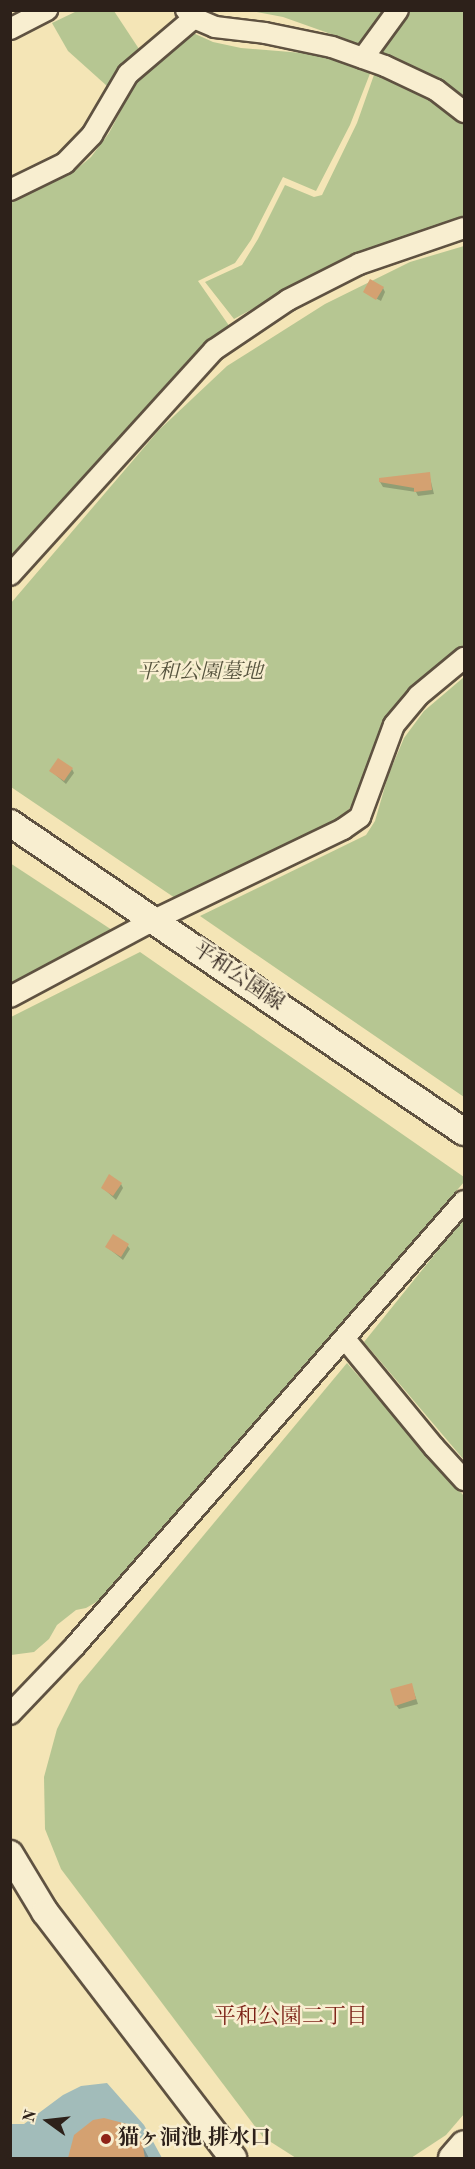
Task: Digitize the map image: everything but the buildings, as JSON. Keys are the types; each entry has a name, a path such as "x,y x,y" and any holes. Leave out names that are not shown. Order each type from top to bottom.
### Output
{"street":[{"path":"10,29 47,10"},
{"path":"363,58 398,10"},
{"path":"10,190 65,163 92,135 128,74 190,14 215,27 332,47 363,58 436,90 465,112"},
{"path":"10,575 214,350 288,300 359,264 465,228"},
{"path":"10,997 154,920 343,829 360,817 394,725 418,696 465,658"},
{"name":"平和公園線","path":"10,823 465,1132"},
{"path":"10,1714 75,1646 465,1201"},
{"path":"345,1339 434,1447 465,1480"},
{"path":"10,1854 45,1912 233,2158"},
{"path":"452,2158 465,2144"}],"green space":[{"path":"77,11 114,11 141,52 107,86 68,51 52,23"},
{"path":"251,11 464,11 464,107 383,54 283,17"},
{"path":"191,32 213,42 241,48 327,55 371,71 350,125 316,191 283,177 251,240 235,263 198,281 230,327 182,369 11,563 11,200 72,173 91,157 109,133 137,80"},
{"path":"375,72 433,96 464,122 464,221 355,257 319,273 234,319 205,282 242,265 285,185 314,197 322,195 357,123"},
{"name":"平和公園墓地","path":"464,246 464,648 421,682 390,719 371,752 355,801 339,822 175,898 11,787 11,603 159,430 227,366 325,304 410,262"},
{"path":"464,677 464,1097 200,916 366,835 375,821 388,776 404,738 424,711"},
{"path":"10,863 115,932 10,989"},
{"path":"140,952 464,1177 464,1182 114,1592 86,1608 76,1610 57,1625 49,1639 34,1652 11,1655 11,1017"},
{"path":"464,1218 464,1460 364,1342"},
{"path":"347,1363 464,1496 464,2114 446,2135 411,2158 296,2158 263,2137 61,1869 45,1829 44,1777 57,1729 79,1685"}],"water":[{"path":"107,2083 144,2125 162,2158 11,2158 10,2124 24,2124 63,2095 81,2086"}],"place":[{"name":"猫ヶ洞池 排水口","path":"106,2139"}],"district":[{"name":"平和公園二丁目","path":"291,2018"}]}
